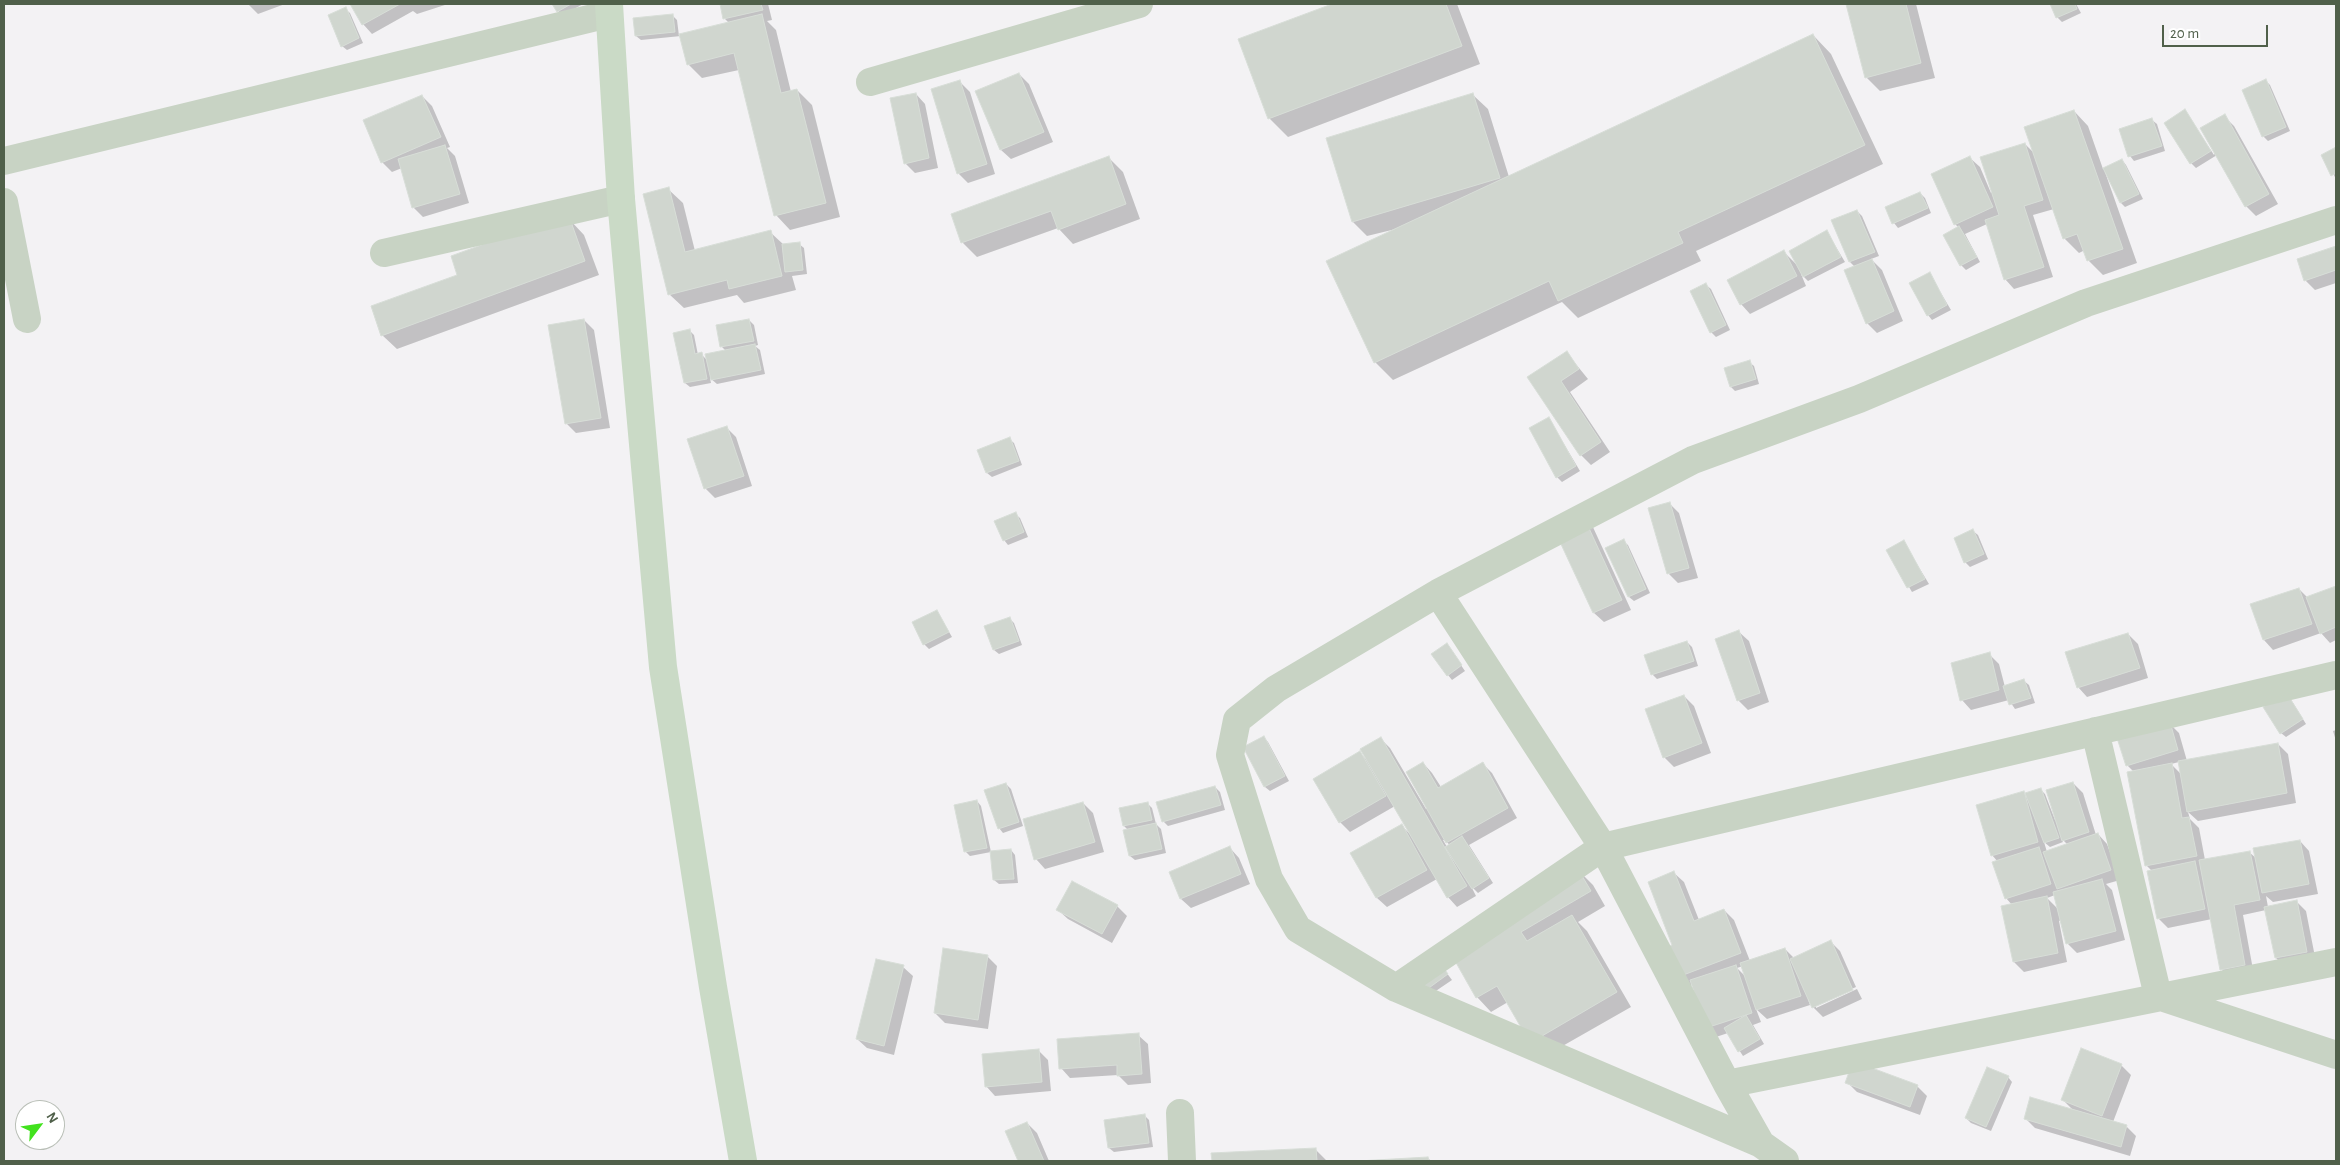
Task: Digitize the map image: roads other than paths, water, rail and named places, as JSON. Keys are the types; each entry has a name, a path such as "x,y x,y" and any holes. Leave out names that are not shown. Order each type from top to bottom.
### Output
{"street":[{"path":"870,82 1138,4"},
{"path":"4,161 609,9 620,199 663,667 713,987 743,1161"},
{"path":"384,253 620,199"},
{"path":"4,202 27,319"},
{"path":"1785,1161 1761,1144 1396,988 1298,929 1269,879 1230,754 1237,720 1276,689 1438,593 1692,460 1859,399 2086,303 2336,220"},
{"path":"1438,593 1603,847 1727,1084 1761,1144"},
{"path":"1396,988 1603,847 2336,675"},
{"path":"2095,731 2158,996"},
{"path":"1727,1084 2158,996 2336,962"},
{"path":"2158,996 2336,1055"},
{"path":"1180,1113 1182,1161"}]}
